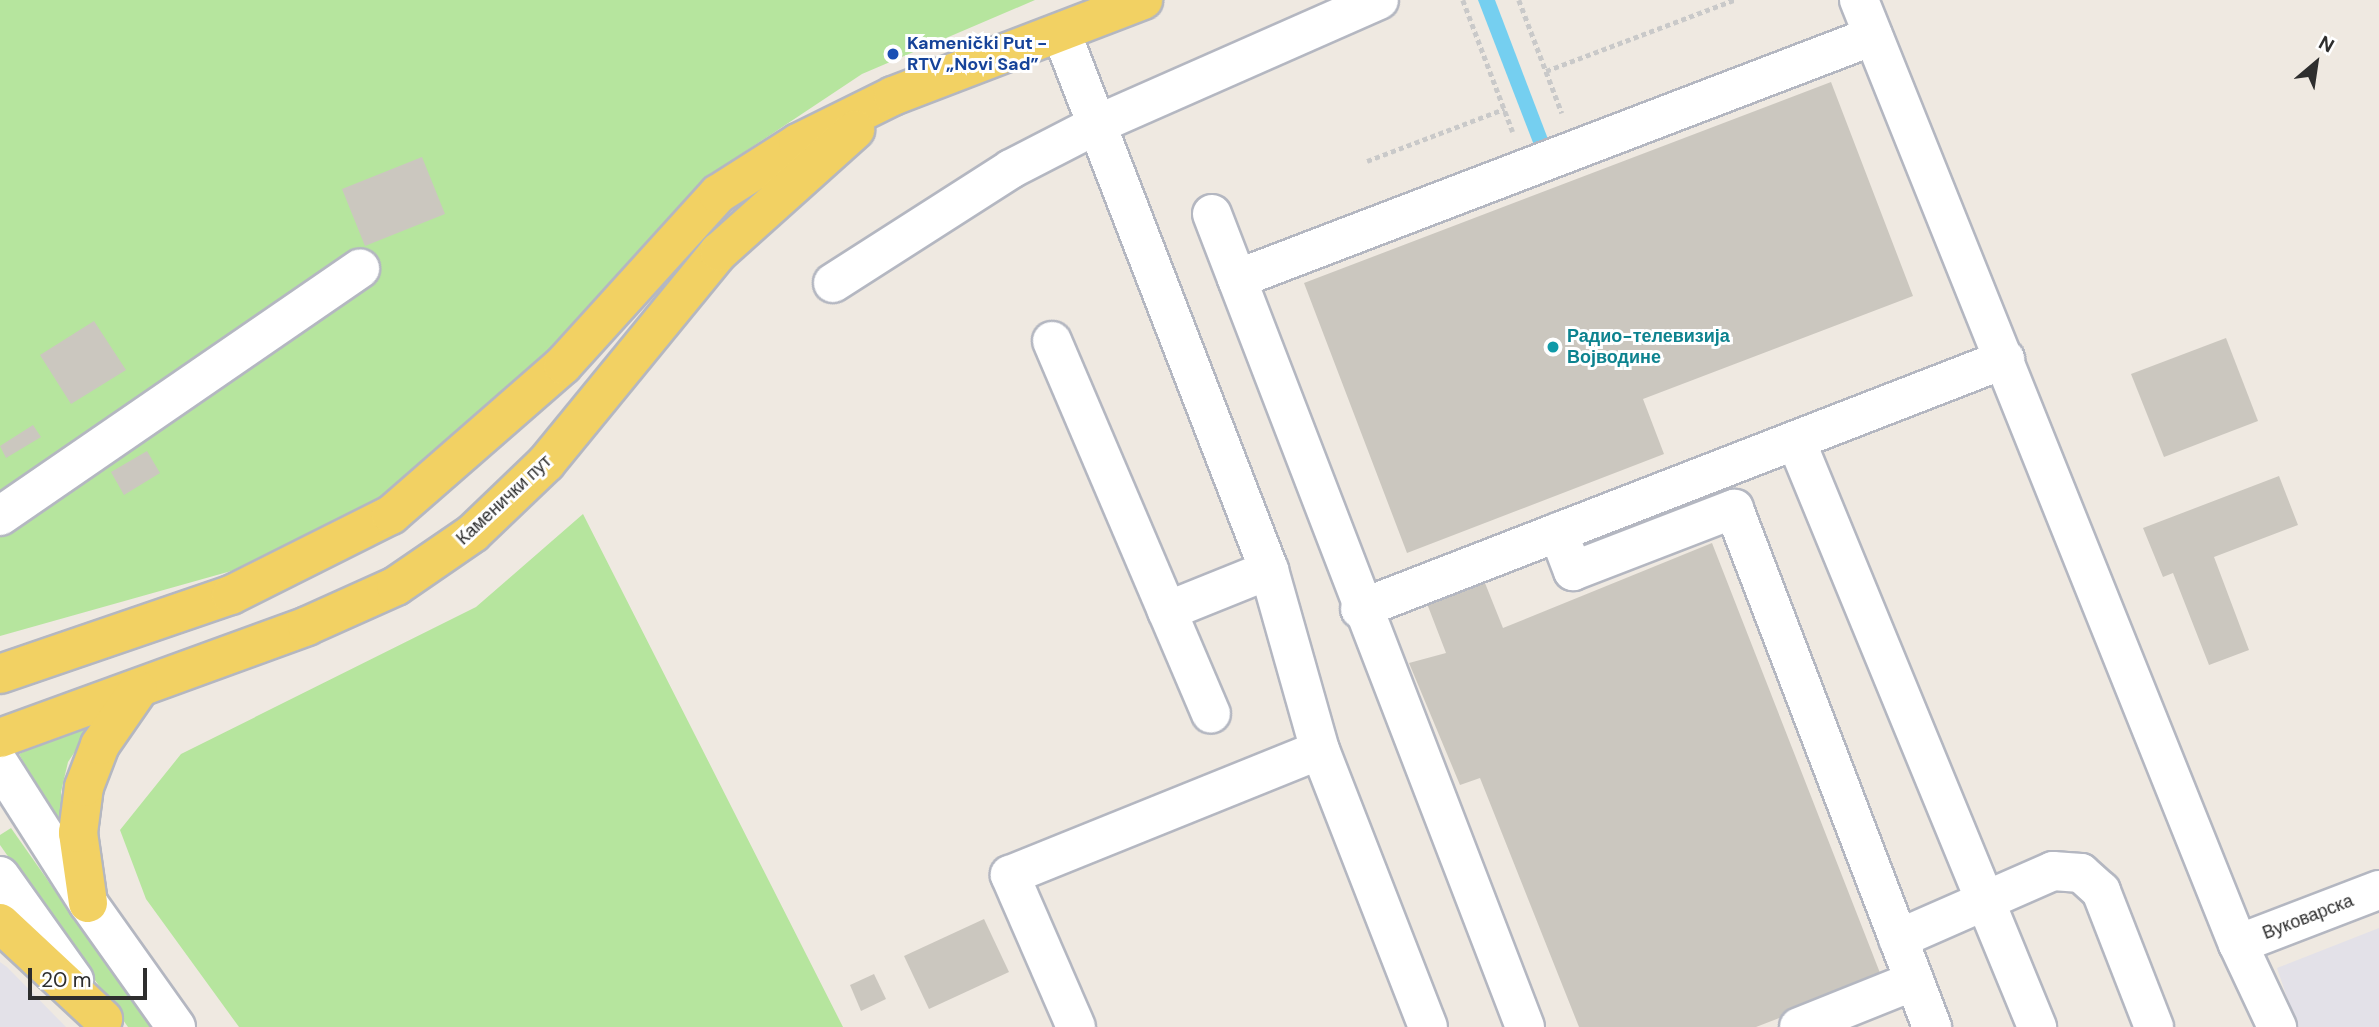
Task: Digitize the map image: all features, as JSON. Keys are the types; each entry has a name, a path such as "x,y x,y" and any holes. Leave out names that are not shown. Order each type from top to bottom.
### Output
{"main road":[{"name":"Каменички пут","path":"0,674 231,595 391,515 563,365 718,194 798,143 893,96 1143,0"},
{"name":"Каменички пут","path":"0,738 138,690 307,626 396,586 473,533 546,463 719,252 893,96"},
{"path":"88,904 78,833 84,787 100,745 138,690"},
{"path":"0,923 105,1023"}],"street":[{"path":"833,283 1011,169 1098,124 1379,0"},
{"path":"1859,0 2238,944 2277,1027"},
{"path":"1061,32 1269,570 1320,750 1428,1027"},
{"path":"1237,279 1873,36"},
{"path":"1212,214 1360,609 1525,1027"},
{"path":"0,516 360,269"},
{"path":"1052,341 1211,714"},
{"path":"1360,609 2005,359"},
{"path":"1796,441 1986,897 2036,1027"},
{"path":"1558,532 1573,571 1734,509 1932,1027"},
{"path":"1167,611 1269,570"},
{"path":"1076,1027 1010,875 1320,750"},
{"path":"0,765 88,904 176,1027"},
{"path":"1898,939 1986,897 2053,870 2068,869 2092,880 2101,891 2154,1027"},
{"path":"0,876 105,1023"},
{"name":"Вуковарска","path":"2238,944 2379,890"},
{"path":"1799,1027 1914,981"}],"path":[{"path":"1462,0 1516,140"},
{"path":"1519,0 1565,121"},
{"path":"1546,71 1734,0"},
{"path":"1367,161 1504,109"}],"shaded area":[{"path":"2379,928 2379,1027 2297,1027 2277,968"},
{"path":"0,962 7,967 66,1027 0,1027"}],"green space":[{"path":"0,0 1035,0 862,74 710,175 671,227 538,374 403,499 249,566 0,636"},
{"path":"583,514 843,1027 239,1027 146,899 120,830 181,754 476,607"},
{"path":"96,720 68,762 61,792 66,842 19,754"},
{"path":"11,828 151,1027 128,1027 0,845 0,835"}],"water":[{"path":"1478,0 1495,0 1551,147 1537,153"}],"building":[{"name":"Радио-телевизија Војводине","path":"1831,82 1913,296 1643,399 1664,454 1407,553 1304,283"},
{"path":"422,157 445,214 365,246 342,189"},
{"path":"94,321 126,370 71,404 40,355"},
{"path":"2226,338 2258,421 2164,457 2131,374"},
{"path":"33,425 41,437 6,458 0,446"},
{"path":"147,451 160,473 124,495 111,472"},
{"path":"2279,476 2298,525 2214,557 2249,650 2209,665 2173,573 2163,577 2143,528"},
{"path":"1712,543 1882,978 1756,1027 1579,1027 1480,778 1460,785 1409,663 1446,653 1426,601 1483,578 1503,628"},
{"path":"984,919 1009,972 929,1009 904,956"},
{"path":"874,974 886,999 861,1011 850,985"}],"place":[{"name":"Kamenički Put - RTV „Novi Sad”","path":"893,54"},
{"name":"Радио-телевизија Војводине","path":"1553,347"}]}
